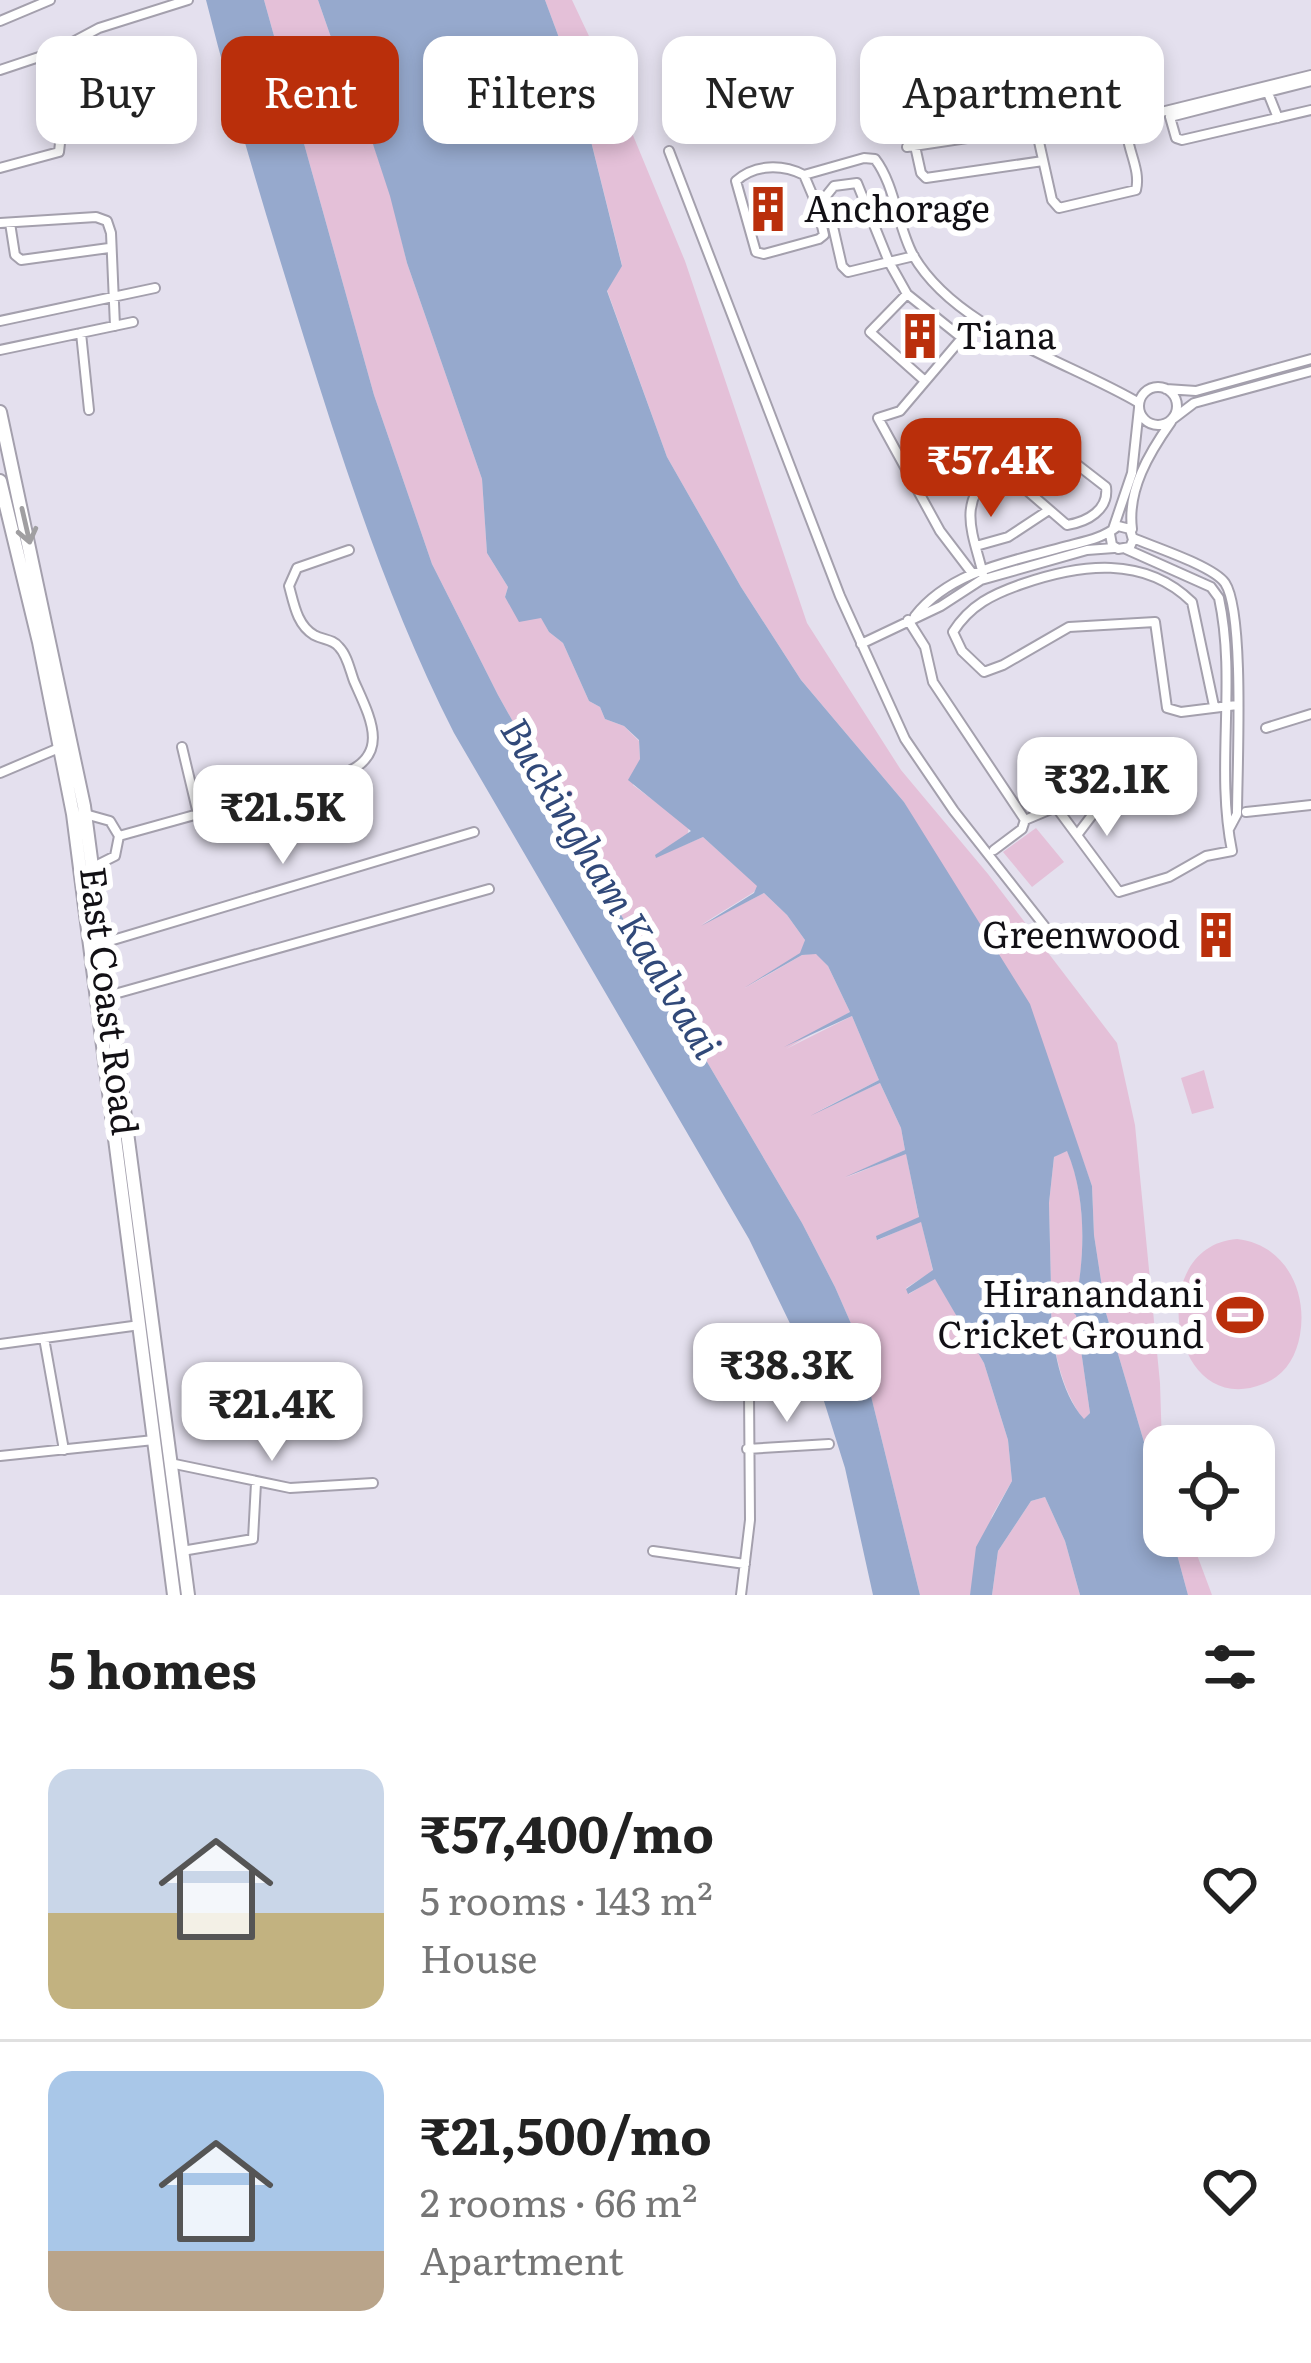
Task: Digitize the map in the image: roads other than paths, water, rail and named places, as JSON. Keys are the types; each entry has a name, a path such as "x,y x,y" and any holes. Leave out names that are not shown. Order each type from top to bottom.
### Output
{"main road":[{"name":"East Coast Road","path":"0,412 86,814 188,1595"},
{"name":"East Coast Road","path":"0,481 75,828 174,1595"}],"street":[{"path":"0,21 50,0"},
{"path":"0,70 54,52 99,28 188,0"},
{"path":"1311,78 1170,117 1182,140 1311,110"},
{"path":"1039,144 1052,200 1059,208 1136,190 1138,177 1125,128 1129,120 1311,78"},
{"path":"1268,93 1278,118"},
{"path":"0,168 59,152 60,144"},
{"path":"925,144 911,146 926,178 1043,161"},
{"path":"669,151 861,644 904,739 1057,942"},
{"path":"805,176 874,159 914,256 939,287 996,331 1093,376 1139,405 1143,419 1152,425 1172,420 1194,403 1311,371"},
{"path":"914,256 889,262 845,271 823,207 805,176 788,167 771,167 750,172 736,182 757,252 764,254 819,239 824,235 823,207 829,188 861,185 889,262 907,294 962,338 900,411 878,418 940,531 980,574"},
{"path":"109,248 21,260 5,223 101,217 110,225 116,326"},
{"path":"0,320 155,288"},
{"path":"907,294 869,332 925,381"},
{"path":"0,350 133,322"},
{"path":"81,333 89,410"},
{"path":"1025,820 1056,808 1119,892 1169,878 1205,856 1232,851 1224,814 1221,605 1216,592 1110,542 1111,532 1132,473 1139,405 1148,390 1196,391 1311,359"},
{"path":"1122,549 1133,535 1131,507 1139,479 1178,404 1166,389"},
{"path":"980,574 967,514 976,487 990,475 1009,475 1066,525 1084,521 1104,506 1106,487 1066,456 1057,458 1026,489"},
{"path":"976,546 1008,537 1048,510"},
{"path":"861,644 980,574 1122,526 1220,578 1228,589 1237,705 1237,814 1229,830"},
{"path":"980,574 1088,550 1122,549"},
{"path":"119,836 342,774 370,757 370,718 342,651 334,642 310,632 296,612 289,586 297,568 349,550"},
{"path":"1160,565 1166,553"},
{"path":"1214,706 1192,602 1182,592 1122,567 1095,565 1058,572 986,597 953,632 962,651 984,672 1069,627 1155,622 1167,708 1181,712 1237,705"},
{"path":"911,618 925,647 933,682 1025,820"},
{"path":"1266,728 1311,714"},
{"path":"0,773 61,747"},
{"path":"182,747 198,814"},
{"path":"1077,836 1096,810 1120,797"},
{"path":"1246,812 1311,805"},
{"path":"86,814 110,821 119,836 115,856 93,867"},
{"path":"994,850 1022,829 1025,820"},
{"path":"104,943 474,832"},
{"path":"111,995 489,889"},
{"path":"0,1344 142,1325"},
{"path":"44,1338 64,1450"},
{"path":"741,1595 750,1520 749,1393 755,1386 806,1381"},
{"path":"0,1456 155,1440"},
{"path":"748,1449 830,1444"},
{"path":"170,1462 290,1488 373,1483"},
{"path":"182,1551 253,1539 256,1483"},
{"path":"653,1551 746,1564"}],"water":[{"path":"206,0 264,0 274,36 221,36 221,55"},
{"path":"318,0 545,0 558,36 423,36 423,144 592,144 622,266 607,291 667,457 801,680 904,802 1030,1004 1092,1186 1106,1313 1143,1439 1143,1557 1178,1557 1188,1595 1080,1595 1065,1541 1045,1497 1031,1501 998,1551 992,1595 970,1595 976,1547 1012,1481 1008,1440 984,1363 935,1279 908,1294 906,1289 933,1270 921,1222 877,1240 876,1236 919,1217 906,1154 845,1177 905,1150 901,1128 880,1083 810,1116 879,1080 852,1016 784,1047 850,1012 828,966 816,954 802,955 744,988 800,953 805,940 764,893 701,926 754,893 757,886 703,837 656,858 691,831 628,780 640,759 639,740 624,726 605,719 600,707 589,701 563,643 541,618 519,622 505,597 508,587 487,553 482,479 407,263 373,144 399,144 399,36 331,36","holes":["1067,1151 1077,1182 1082,1233 1079,1282 1069,1290 1051,1287 1049,1203 1054,1157","1062,1303 1076,1315 1090,1413 1084,1419 1063,1382 1051,1309"]},
{"path":"246,144 304,144 374,395 432,564 498,695 835,1287 856,1335 920,1595 873,1595 845,1468 817,1379 749,1239 454,733 431,685 371,540"}],"place":[{"name":"Anchorage","path":"768,209"},
{"name":"Tiana","path":"920,336"},
{"name":"Greenwood","path":"1216,935"},
{"name":"Hiranandani Cricket Ground","path":"1240,1315"}],"water label":[{"name":"Buckingham Kaalvaai","path":"611,888"}]}
